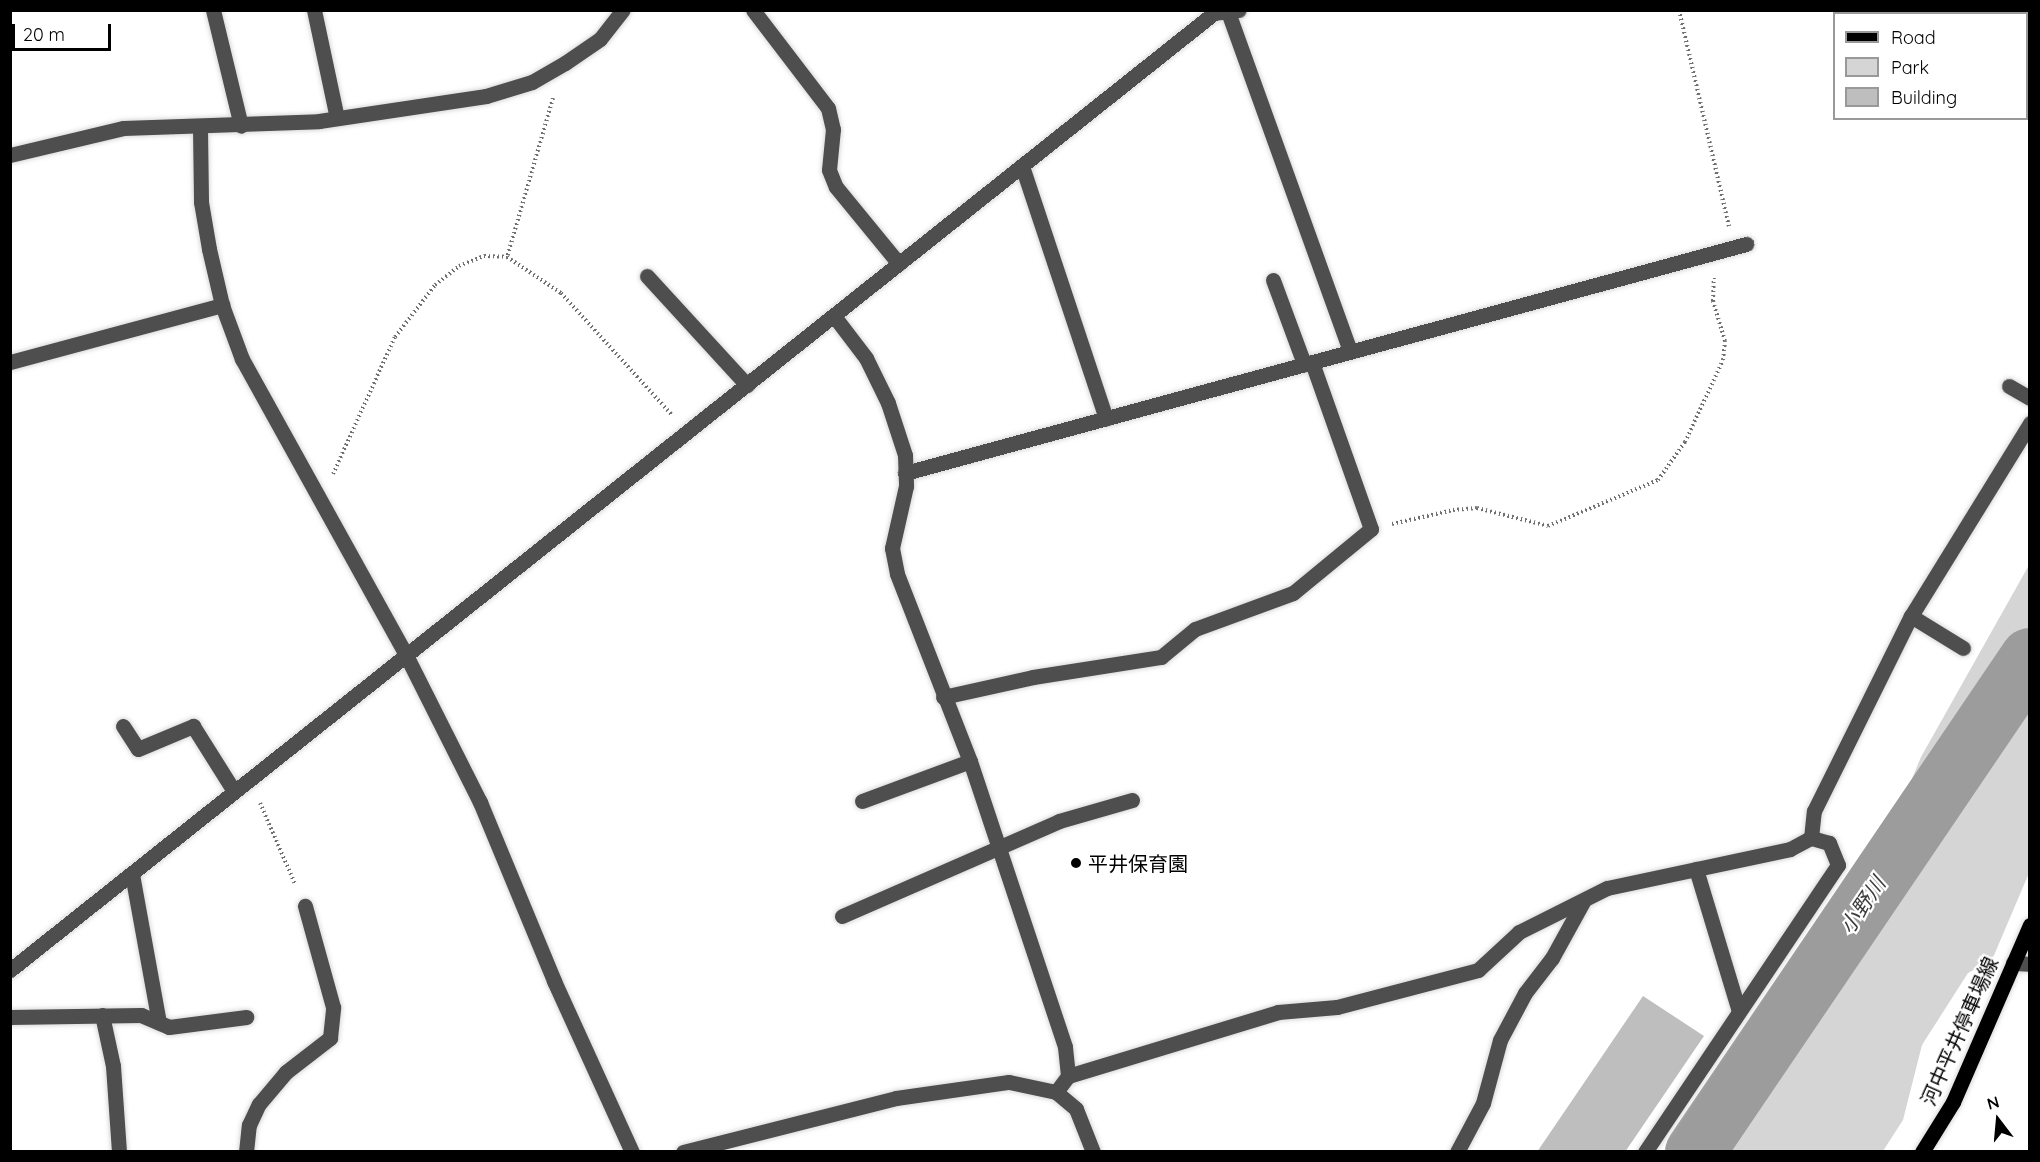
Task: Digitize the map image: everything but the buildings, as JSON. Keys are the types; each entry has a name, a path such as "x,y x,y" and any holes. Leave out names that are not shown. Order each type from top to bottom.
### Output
{"main road":[{"name":"河中平井停車場線","path":"1922,1152 1953,1102 2030,925"}],"street":[{"path":"213,10 242,126"},
{"path":"314,10 338,118"},
{"path":"10,155 79,135 123,128 200,128 338,118 486,96 532,82 557,68 600,39 623,10"},
{"path":"753,10 828,108 833,129 829,170 836,187 900,264"},
{"path":"10,970 1022,166 1224,11 1350,351"},
{"path":"200,128 201,202 222,305 242,360 406,655 480,802 554,981 632,1152"},
{"path":"1022,166 1106,418"},
{"path":"905,473 1746,244"},
{"path":"647,276 747,385"},
{"path":"943,697 1033,677 1161,657 1195,629 1293,593 1371,529 1308,363 1273,279"},
{"path":"10,362 222,305"},
{"path":"834,316 866,358 888,403 905,455 905,473 892,548 897,574 943,697 970,761 1065,1047 1068,1076"},
{"path":"2009,386 2030,398"},
{"path":"1811,838 1814,811 1911,616 2030,423"},
{"path":"1911,616 1963,648"},
{"path":"123,726 138,749 193,726 234,791"},
{"path":"861,801 970,761"},
{"path":"842,916 1059,820 1132,800"},
{"path":"1056,1092 1068,1076 1278,1012 1337,1007 1478,970 1519,933 1607,888 1790,849 1811,838 1829,843 1838,866 1645,1152"},
{"path":"1696,869 1739,1011"},
{"path":"132,874 159,1023"},
{"path":"1456,1152 1484,1104 1500,1040 1525,993 1552,958 1584,900"},
{"path":"246,1152 249,1125 259,1104 286,1072 330,1038 333,1007 305,906"},
{"path":"2013,963 2030,964"},
{"path":"102,1014 113,1066 119,1152"},
{"path":"10,1017 141,1015 170,1027 246,1017"},
{"path":"683,1152 896,1098 1009,1082 1056,1092 1076,1109 1093,1152"}],"path":[{"path":"1371,529 1453,510 1477,508 1548,526 1658,480 1685,442 1723,360 1725,340 1713,301 1717,260 1729,230 1728,211 1679,10"},
{"path":"507,257 555,91 557,68"},
{"path":"320,503 402,328 435,285 459,266 484,256 507,257 561,293 688,432"},
{"path":"250,780 305,906"}],"green space":[{"path":"2029,565 2029,873 1992,960 1968,973 1922,1045 1903,1120 1883,1151 1674,1151 1878,860 1921,757"}],"waterway":[{"name":"小野川","path":"1695,1152 2030,658"}],"place":[{"name":"平井保育園","path":"1076,863"}]}
